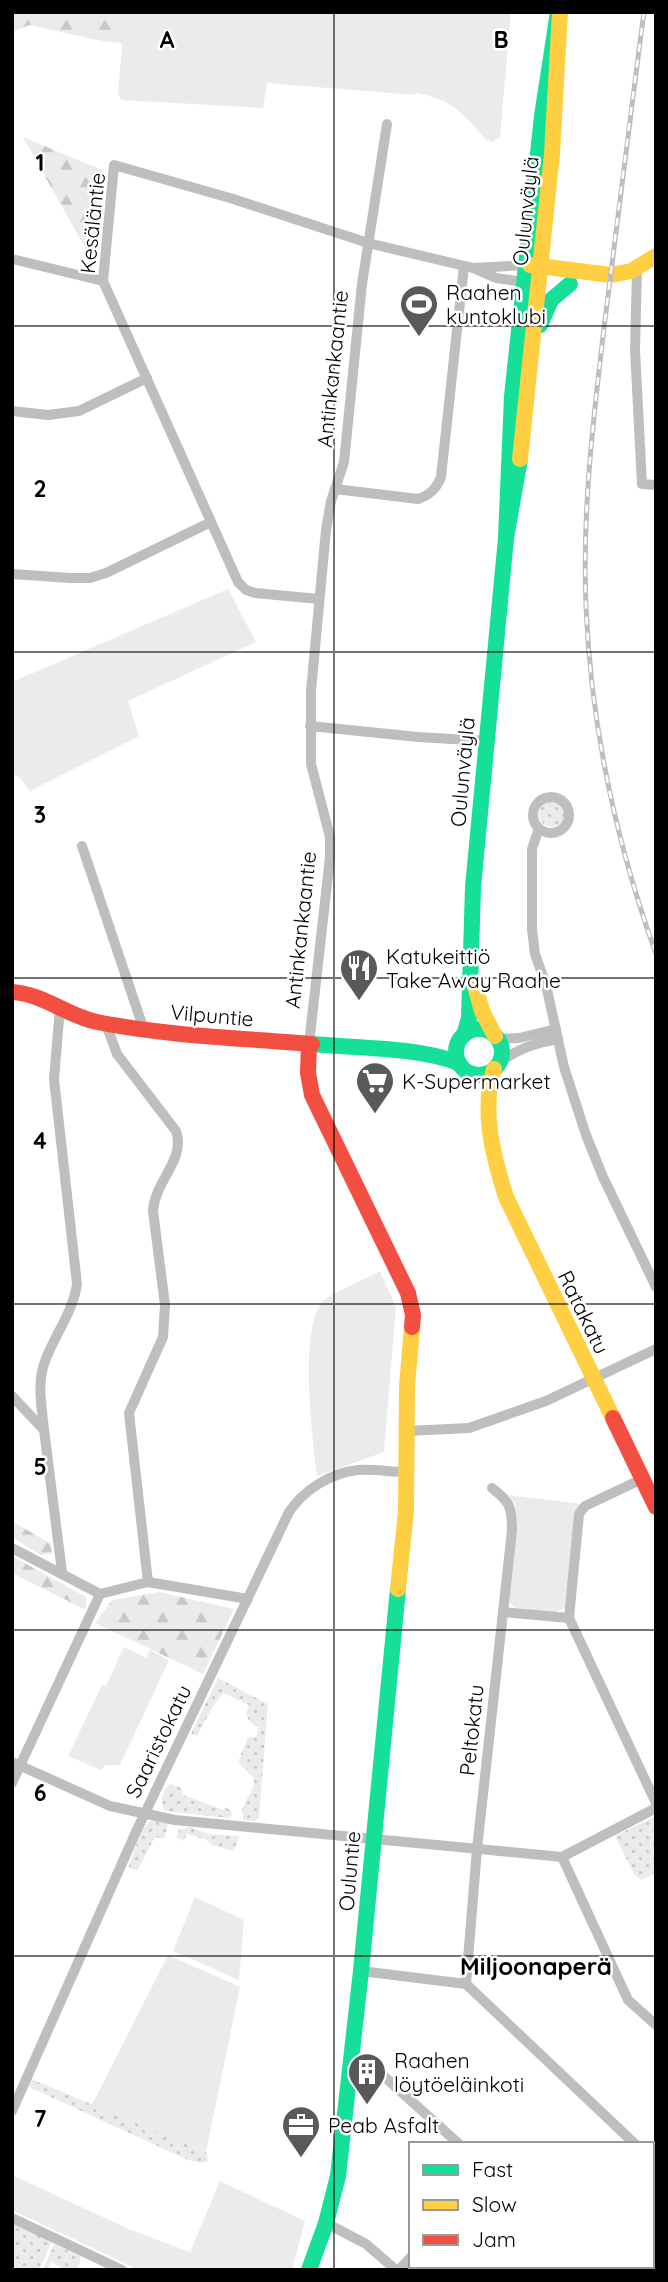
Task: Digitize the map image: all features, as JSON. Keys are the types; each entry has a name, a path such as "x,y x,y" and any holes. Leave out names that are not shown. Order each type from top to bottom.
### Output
{"main road":[{"name":"Oulunväylä","path":"462,1036 468,1018 473,887 503,557 529,378 532,274 542,116 559,12"},
{"path":"532,274 617,274 637,268 656,256"},
{"name":"Oulunväylä","path":"508,521 510,416 532,274"},
{"path":"532,274 570,284"},
{"path":"529,378 535,363 544,312 556,294 570,284 602,275"},
{"name":"Oulunväylä","path":"471,970 482,1011 496,1037"},
{"name":"Vilpuntie","path":"12,992 29,993 60,1008 106,1024 144,1030 415,1053 444,1057 462,1066"},
{"path":"477,1029 490,1032 496,1037 502,1051 496,1066 482,1074 470,1073 462,1066 456,1053 462,1036 477,1029"},
{"name":"Vilpuntie","path":"415,1053 462,1036"},
{"name":"Antinkankaantie","path":"309,1044 308,1081 312,1095 411,1304 407,1472"},
{"name":"Ratakatu","path":"462,1066 482,1103 491,1130"},
{"name":"Ratakatu","path":"496,1066 488,1091 491,1130 500,1177 512,1212 656,1507"},
{"name":"Ouluntie","path":"309,2270 326,2223 338,2176 406,1511 407,1472"}],"street":[{"name":"Antinkankaantie","path":"309,1044 330,857 330,837 311,764 310,726 319,599 327,522 344,462 368,243 387,124"},
{"name":"Kesäläntie","path":"319,599 255,593 246,590 238,582 103,281 114,165 230,198 368,243 468,267 532,274"},
{"path":"12,259 103,281"},
{"name":"Kesäläntie","path":"468,267 495,278 532,274"},
{"path":"335,489 418,499 428,496 437,487 443,465 468,267"},
{"path":"637,268 635,350 642,484 656,485"},
{"path":"12,411 48,415 79,411 147,378"},
{"path":"12,574 90,578 106,573 211,522"},
{"path":"310,726 486,741"},
{"path":"539,828 532,849 533,944 543,973 572,1094 586,1135 603,1177 656,1287"},
{"path":"82,846 144,1030"},
{"path":"60,1008 54,1079 77,1284 75,1297 45,1362 40,1388 62,1572"},
{"path":"106,1024 117,1054 176,1130 179,1140 179,1151 154,1198 153,1211 165,1305 163,1337 129,1413 148,1583"},
{"path":"496,1037 519,1038 557,1034"},
{"path":"496,1066 518,1050 557,1034"},
{"path":"407,1431 469,1428 546,1401 656,1349"},
{"path":"12,1396 44,1430"},
{"name":"Saaristokatu","path":"12,2111 146,1812 289,1512 308,1490 353,1471 407,1472"},
{"path":"16,1764 110,1806 175,1820 562,1857 656,1806 569,1618 579,1514 585,1506 642,1479"},
{"name":"Peltokatu","path":"466,1984 477,1849 512,1518 508,1502 492,1488"},
{"path":"12,1548 100,1594 148,1583 248,1598"},
{"path":"12,1783 16,1764 100,1594"},
{"path":"503,1612 569,1618"},
{"path":"562,1857 628,2000 656,2025"},
{"path":"361,1970 466,1984 633,2142"},
{"path":"350,2066 378,2071 457,2142"},
{"path":"12,2218 122,2270"},
{"path":"326,2223 366,2244 398,2270"}],"green space":[{"path":"12,12 133,12 136,30 123,33 122,43 30,25 12,32"},
{"path":"133,12 511,12 500,137 492,142 486,140 457,109 417,93 413,95 267,83 263,108 121,100 118,93 123,33 136,29"},
{"path":"23,137 102,170 92,260"},
{"path":"228,589 256,642 128,701 139,736 30,791 21,779 12,773 12,682"},
{"path":"552,801 561,805 565,814 561,823 552,827 543,823 539,814 543,805"},
{"path":"380,1271 396,1307 384,1452 317,1476 309,1385 311,1335 315,1315 327,1298"},
{"path":"508,1495 581,1504 574,1512 566,1607 556,1612 516,1608 508,1602 517,1523 515,1504"},
{"path":"12,1521 51,1544 52,1554 40,1555 12,1537"},
{"path":"12,1556 86,1597 86,1610 12,1573"},
{"path":"159,1592 234,1609 203,1674 95,1623 112,1600"},
{"path":"124,1647 146,1658 150,1650 169,1660 120,1765 105,1765 101,1770 68,1756 102,1685 106,1686"},
{"path":"218,1678 268,1704 259,1818 253,1821 243,1820 242,1809 254,1785 253,1777 238,1762 248,1737 256,1737 259,1727 249,1721 246,1713 249,1705 223,1693 197,1736 191,1734"},
{"path":"170,1784 182,1788 183,1795 223,1810 225,1807 231,1811 232,1816 228,1818 165,1811 162,1797"},
{"path":"654,1817 656,1873 641,1880 634,1874 615,1836"},
{"path":"149,1821 168,1824 164,1839 155,1837 137,1871 129,1867 135,1849"},
{"path":"190,1827 208,1834 240,1836 233,1851 187,1834 183,1841 176,1837 179,1830"},
{"path":"195,1897 244,1920 239,1980 173,1951"},
{"path":"168,1955 240,1987 206,2152 92,2105"},
{"path":"31,2079 206,2152 208,2161 202,2163 188,2160 27,2086"},
{"path":"12,2175 131,2230 190,2252 220,2181 305,2221 292,2270 139,2270 12,2210"},
{"path":"12,2224 52,2241 39,2270 12,2270"},
{"path":"54,2244 80,2256 77,2270 67,2270 51,2262 47,2270 43,2270"}],"railway":[{"path":"644,12 596,398 589,467 585,572 593,696 600,740 629,869 656,954"}],"traffic: fast":[{"path":"520,459 506,538 512,396 542,116 558,12"},
{"path":"540,325 551,300 570,284"},
{"path":"464,1035 469,1018 473,887 506,538"},
{"path":"479,1029 495,1036 502,1052 495,1068 479,1075 463,1068 456,1052 463,1036 479,1029"},
{"path":"312,1044 406,1051 459,1063"},
{"path":"309,2270 326,2223 338,2176 398,1589"}],"traffic: slow":[{"path":"520,459 552,154 560,12"},
{"path":"530,265 611,275 631,271 656,256"},
{"path":"475,986 482,1011 495,1036"},
{"path":"494,1069 490,1085 490,1133 506,1197 613,1418"},
{"path":"398,1589 406,1511 407,1386 412,1327"}],"traffic: jam":[{"path":"12,992 35,997 86,1019 123,1027 177,1034 312,1044"},
{"path":"309,1044 308,1073 312,1095 408,1293 413,1315 412,1327"},
{"path":"613,1418 656,1507"}],"place":[{"name":"Raahen kuntoklubi","path":"419,338"},
{"name":"Katukeittiö Take Away Raahe","path":"359,1002"},
{"name":"K-Supermarket","path":"375,1115"},
{"name":"Raahen löytöeläinkoti","path":"367,2106"},
{"name":"Peab Asfalt","path":"301,2159"}],"district":[{"name":"Miljoonaperä","path":"536,1966"}]}
